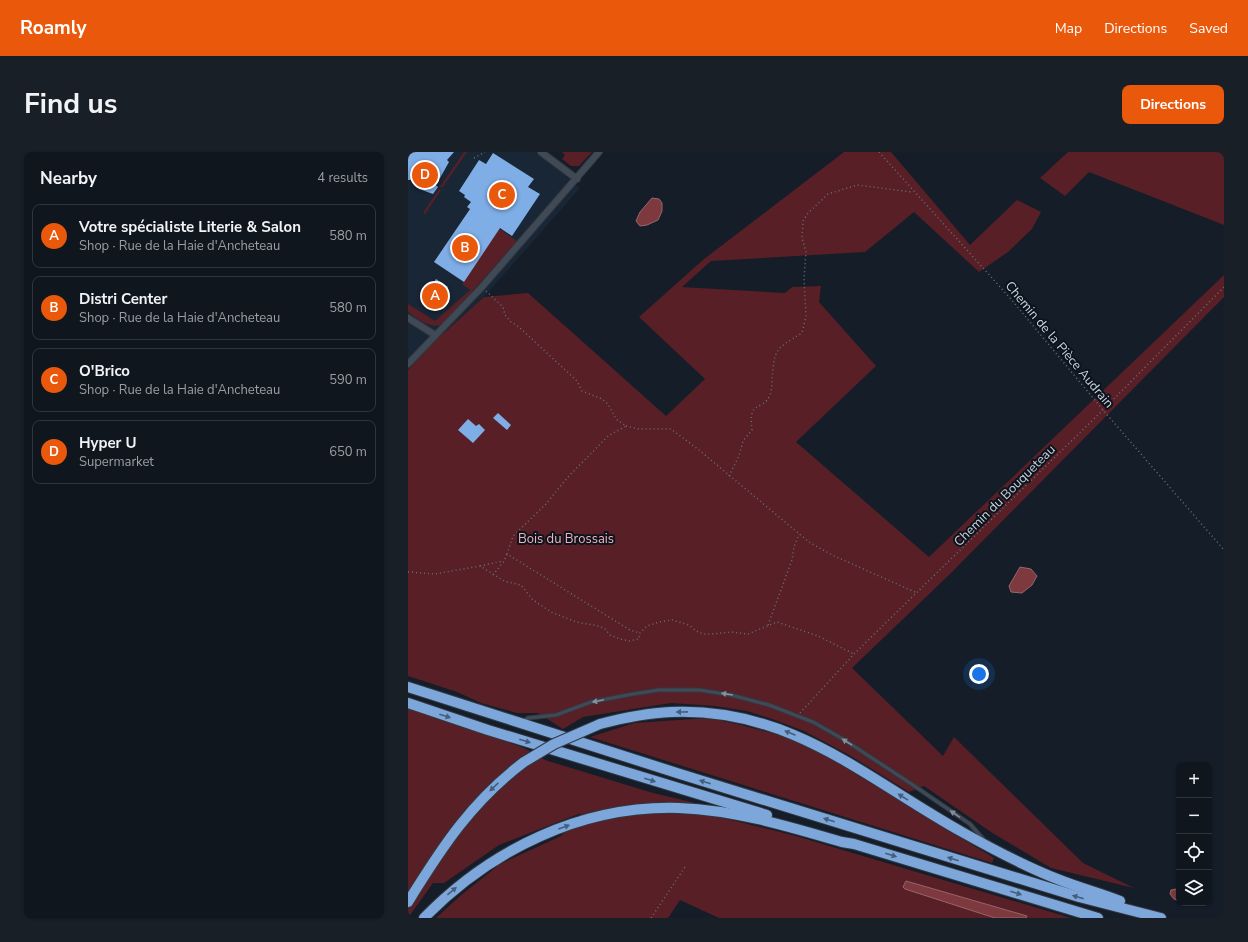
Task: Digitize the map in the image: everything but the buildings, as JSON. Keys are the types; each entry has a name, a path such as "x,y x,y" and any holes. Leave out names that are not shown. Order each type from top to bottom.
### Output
{"highway":[{"path":"408,687 521,724 1079,897 1143,912 1161,918"},
{"path":"408,703 533,744 843,838 854,844"},
{"path":"408,902 466,817 494,786 524,762 554,744 600,724 654,713 685,711 731,715 780,728 840,757 954,828 993,850 1060,880 1119,901 1143,912"},
{"path":"424,918 440,902 473,874 510,850 533,839 567,825 604,815 651,809 678,808 734,814 765,820 854,844 1098,918"}],"street":[{"path":"541,152 577,179"},
{"path":"408,364 481,288 599,152"},
{"path":"408,318 435,335"}],"lane":[{"path":"521,724 528,718 556,715 591,702 659,690 699,690 731,695 769,704 813,722 843,739 970,824 993,850"}],"path":[{"path":"474,158 485,152"},
{"name":"Chemin de la Pièce Audrain","path":"879,152 913,192 1010,298 1103,410 1224,550"},
{"path":"729,476 739,456 743,441 752,430 752,412 756,406 766,401 771,394 774,356 780,346 802,333 806,316 804,279 806,252 802,238 802,221 828,194 857,185 913,192"},
{"name":"Chemin du Bouqueteau","path":"798,715 854,654 1103,410 1224,287"},
{"path":"481,288 503,307 505,315 511,322 577,381 582,391 602,399 608,404 616,419 626,426 639,429 671,429 699,450 809,542 832,555 917,593"},
{"path":"493,575 504,561 513,536 546,504 567,478 608,436 626,426"},
{"path":"767,626 790,566 794,547 799,534"},
{"path":"507,554 630,630 640,633"},
{"path":"408,572 435,574 504,561"},
{"path":"480,566 504,581 521,585 533,600 551,612 576,622 599,626 605,629 610,635 620,639 629,641 639,639 640,633 647,626 672,620 689,625 703,634 732,632 748,634 777,622 818,636 854,654"},
{"path":"651,918 685,866"}],"shaded area":[{"path":"408,152 535,152 580,188 484,297 436,340 408,370"},
{"path":"652,198 659,199 662,203 662,211 658,220 647,225 640,226 636,221 640,212"},
{"path":"1020,567 1031,569 1037,576 1032,585 1022,593 1011,592 1009,586"},
{"path":"906,881 1027,916 1026,918 995,918 905,889 903,887"},
{"path":"1176,889 1176,900 1170,894 1171,890"}],"green space":[{"path":"464,152 467,152 442,188 440,187"},
{"path":"562,152 592,152 579,166 571,166 562,159 565,155"},
{"name":"Bois du Brossais","path":"844,152 891,152 970,245 1017,200 1041,212 1032,229 1008,252 979,272 914,212 865,252 711,261 682,287 785,293 792,287 821,286 819,302 876,366 796,442 929,557 1224,275 1224,297 949,575 852,668 943,756 954,737 1083,863 1134,888 1051,868 991,832 924,786 909,792 851,756 804,731 747,711 715,706 671,703 583,717 563,729 538,713 517,713 481,703 457,692 408,676 408,370 436,340 484,297 528,293 666,416 705,379 639,317 704,259"},
{"path":"1068,152 1224,152 1224,225 1089,172 1065,196 1040,178"},
{"path":"439,189 441,190 425,214 423,213"},
{"path":"482,217 517,241 444,323 435,326 421,321 408,312 408,304 435,321 470,290 462,284 464,282"},
{"path":"408,707 524,748 545,760 653,793 704,805 723,818 796,836 1071,918 1026,918 1027,916 906,881 905,889 995,918 719,918 680,900 668,918 436,918 460,896 500,864 561,836 581,813 499,845 444,883 433,883 408,918"},
{"path":"708,718 784,736 820,752 994,858 992,863 590,737 634,723"}],"place":[{"name":"Hyper U","path":"425,175"},
{"name":"O'Brico","path":"502,195"},
{"name":"Distri Center","path":"465,248"},
{"name":"Votre spécialiste Literie & Salon","path":"435,296"}]}
